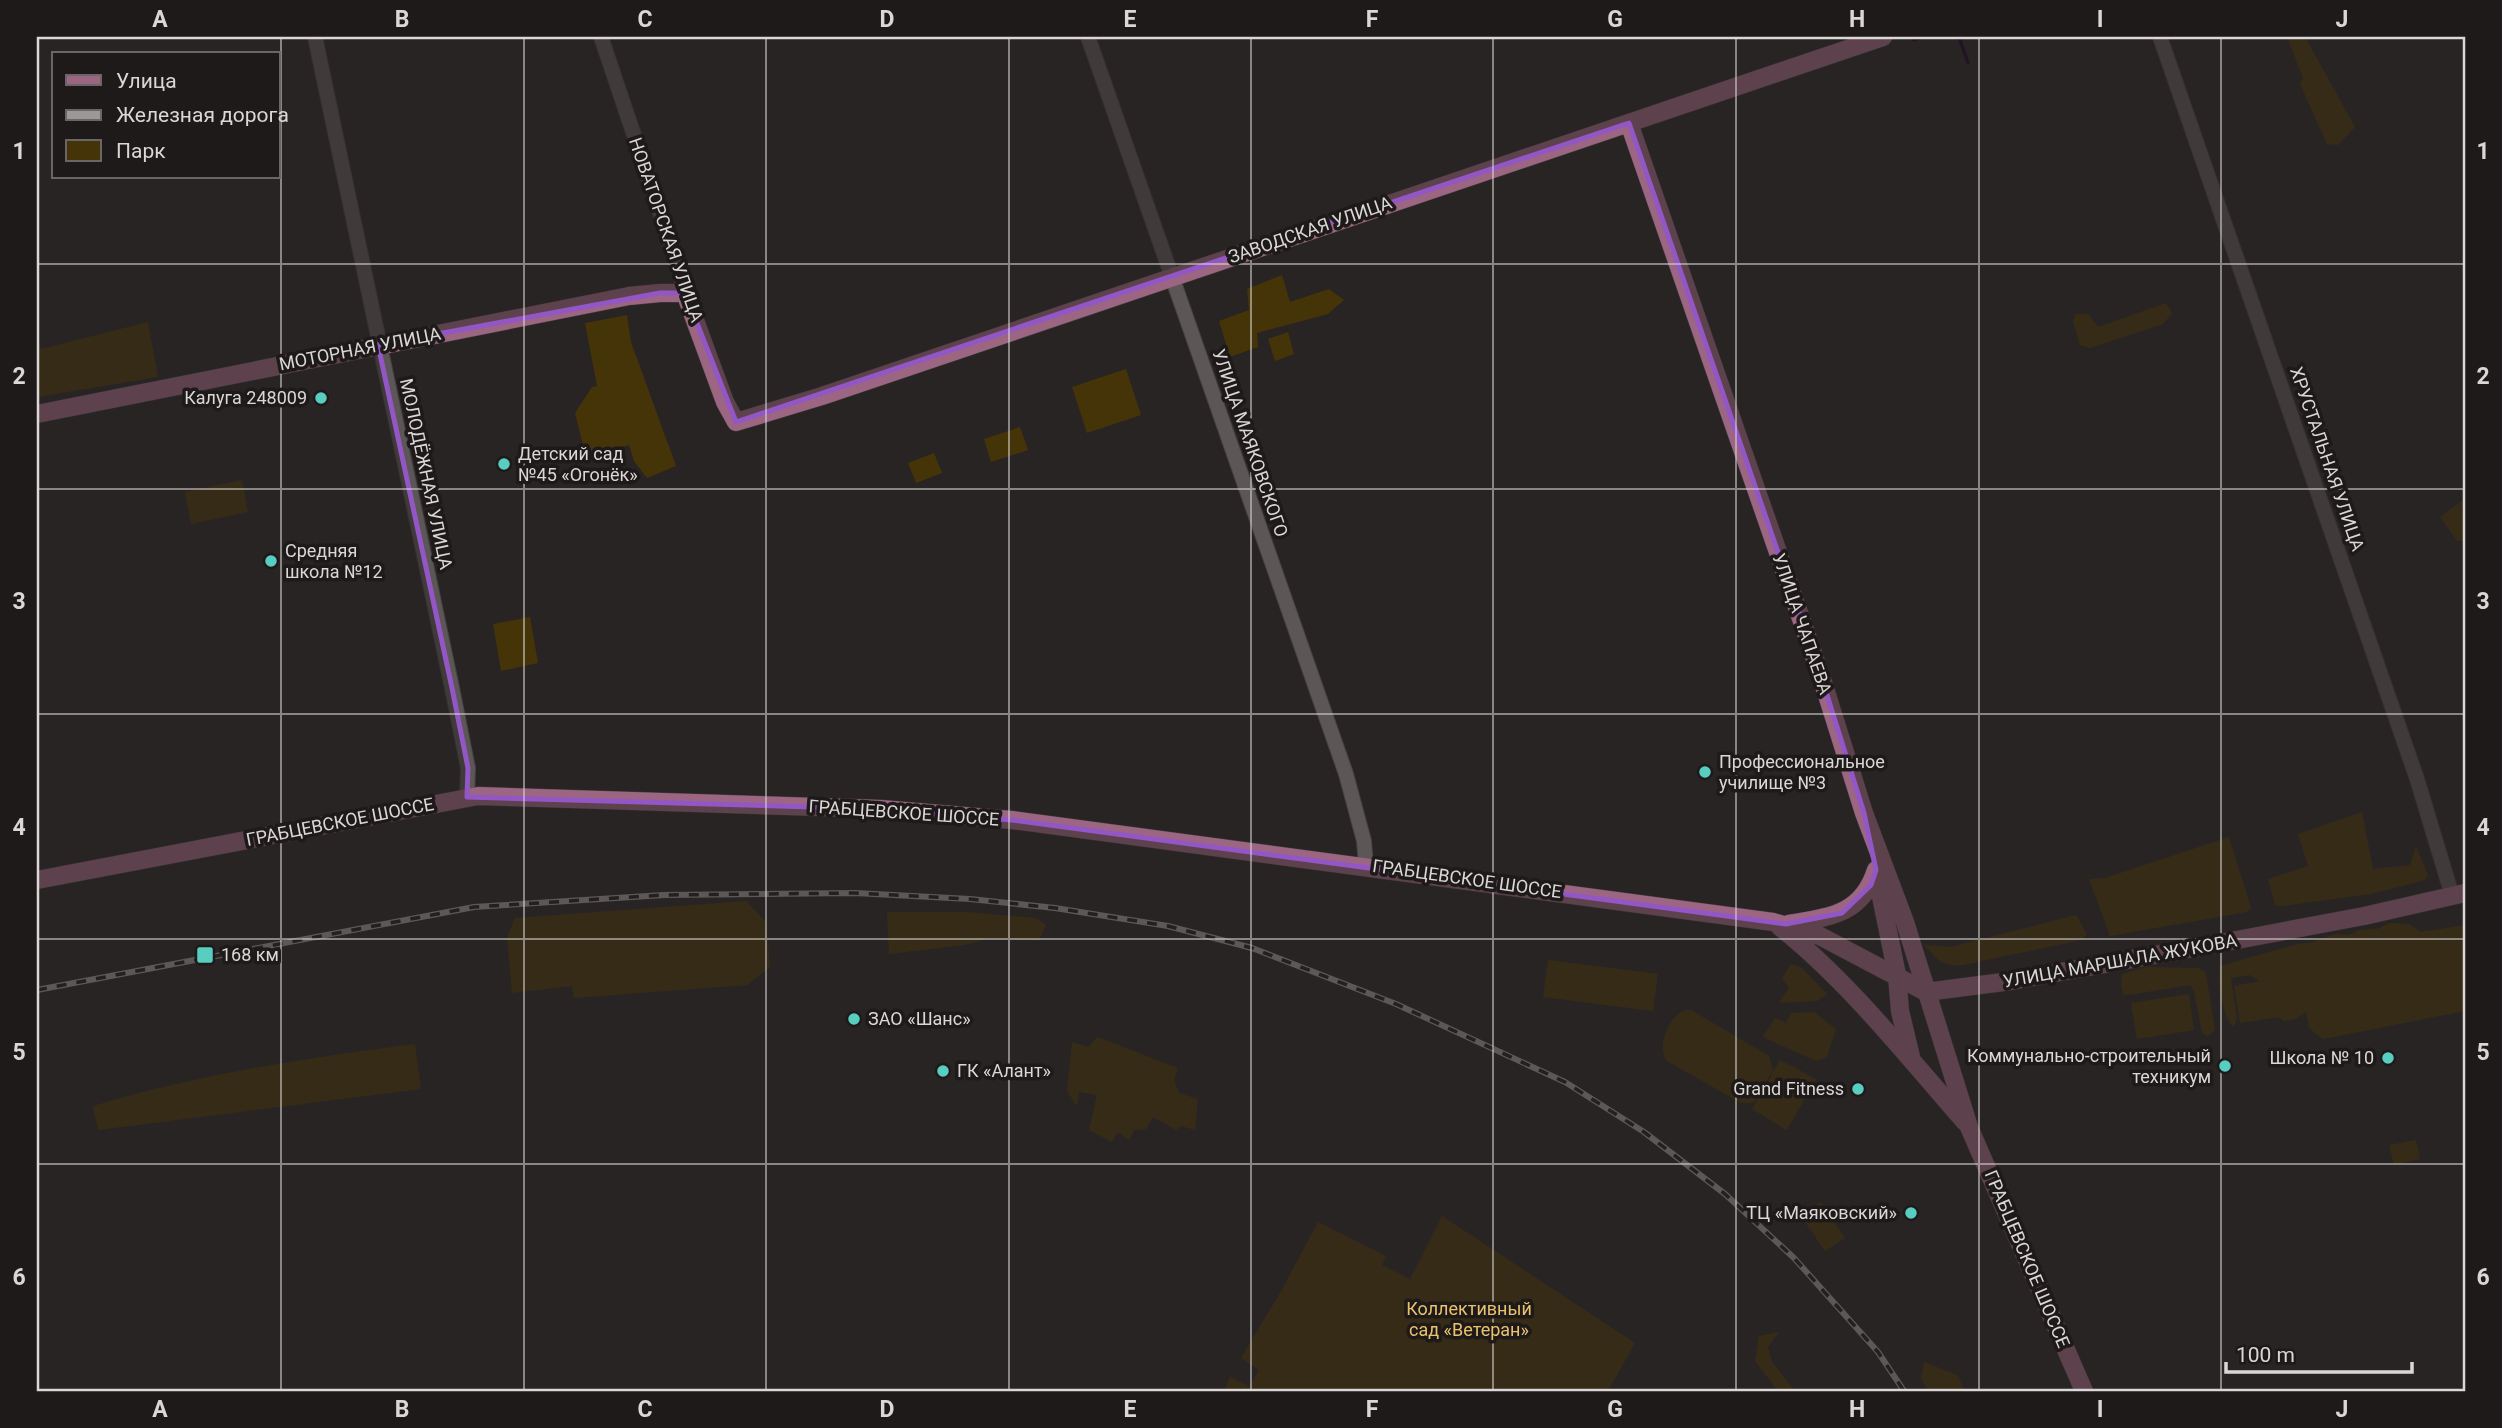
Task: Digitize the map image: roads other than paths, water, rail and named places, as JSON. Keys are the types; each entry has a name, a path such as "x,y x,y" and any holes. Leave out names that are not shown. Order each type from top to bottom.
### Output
{"main road":[{"name":"ЗАВОДСКАЯ УЛИЦА","path":"736,422 822,396 1883,37"},
{"name":"УЛИЦА ЧАПАЕВА","path":"1629,123 1822,679 1864,813 1905,922 1969,1127"},
{"name":"МОТОРНАЯ УЛИЦА","path":"37,414 629,296 685,293"},
{"name":"НОВАТОРСКАЯ УЛИЦА","path":"685,293 725,402 736,422"},
{"name":"ГРАБЦЕВСКОЕ ШОССЕ","path":"37,880 467,797 881,809 1012,820 1366,865 1779,923"},
{"path":"1864,813 1897,975 1900,1011 1913,1062"},
{"path":"1779,923 1842,913 1862,899 1876,870"},
{"name":"УЛИЦА МАРШАЛА ЖУКОВА","path":"1926,992 1988,985 2210,945 2364,916 2459,894"},
{"path":"1779,923 1819,936 1926,992"},
{"path":"1779,923 1812,953 1969,1127"},
{"name":"ГРАБЦЕВСКОЕ ШОССЕ","path":"1969,1127 2084,1391"}],"street":[{"name":"МОЛОДЁЖНАЯ УЛИЦА","path":"315,37 468,768 467,797"},
{"name":"НОВАТОРСКАЯ УЛИЦА","path":"601,37 685,293"},
{"name":"УЛИЦА МАЯКОВСКОГО","path":"1088,37 1346,774 1364,841 1366,865"},
{"name":"ХРУСТАЛЬНАЯ УЛИЦА","path":"2160,37 2459,894"}],"waterway":[{"path":"1914,40 1921,37"},
{"path":"1959,37 1968,63"}],"railway":[{"path":"37,990 474,907 664,895 855,893 970,899 1055,908 1168,926 1252,948 1396,1004 1565,1082 1644,1132 1725,1194 1794,1258 1878,1352 1904,1391"}],"place":[{"name":"Калуга 248009","path":"321,398"},
{"name":"Детский сад №45 «Огонёк»","path":"504,464"},
{"name":"Средняя школа №12","path":"271,561"},
{"name":"Профессиональное училище №3","path":"1705,772"},
{"name":"168 км","path":"205,955"},
{"name":"ЗАО «Шанс»","path":"854,1019"},
{"name":"Школа № 10","path":"2388,1058"},
{"name":"Коммунально-строительный техникум","path":"2225,1066"},
{"name":"ГК «Алант»","path":"943,1071"},
{"name":"Grand Fitness","path":"1858,1089"},
{"name":"ТЦ «Маяковский»","path":"1911,1213"}],"park label":[{"name":"Коллективный сад «Ветеран»","path":"1469,1319"}]}
